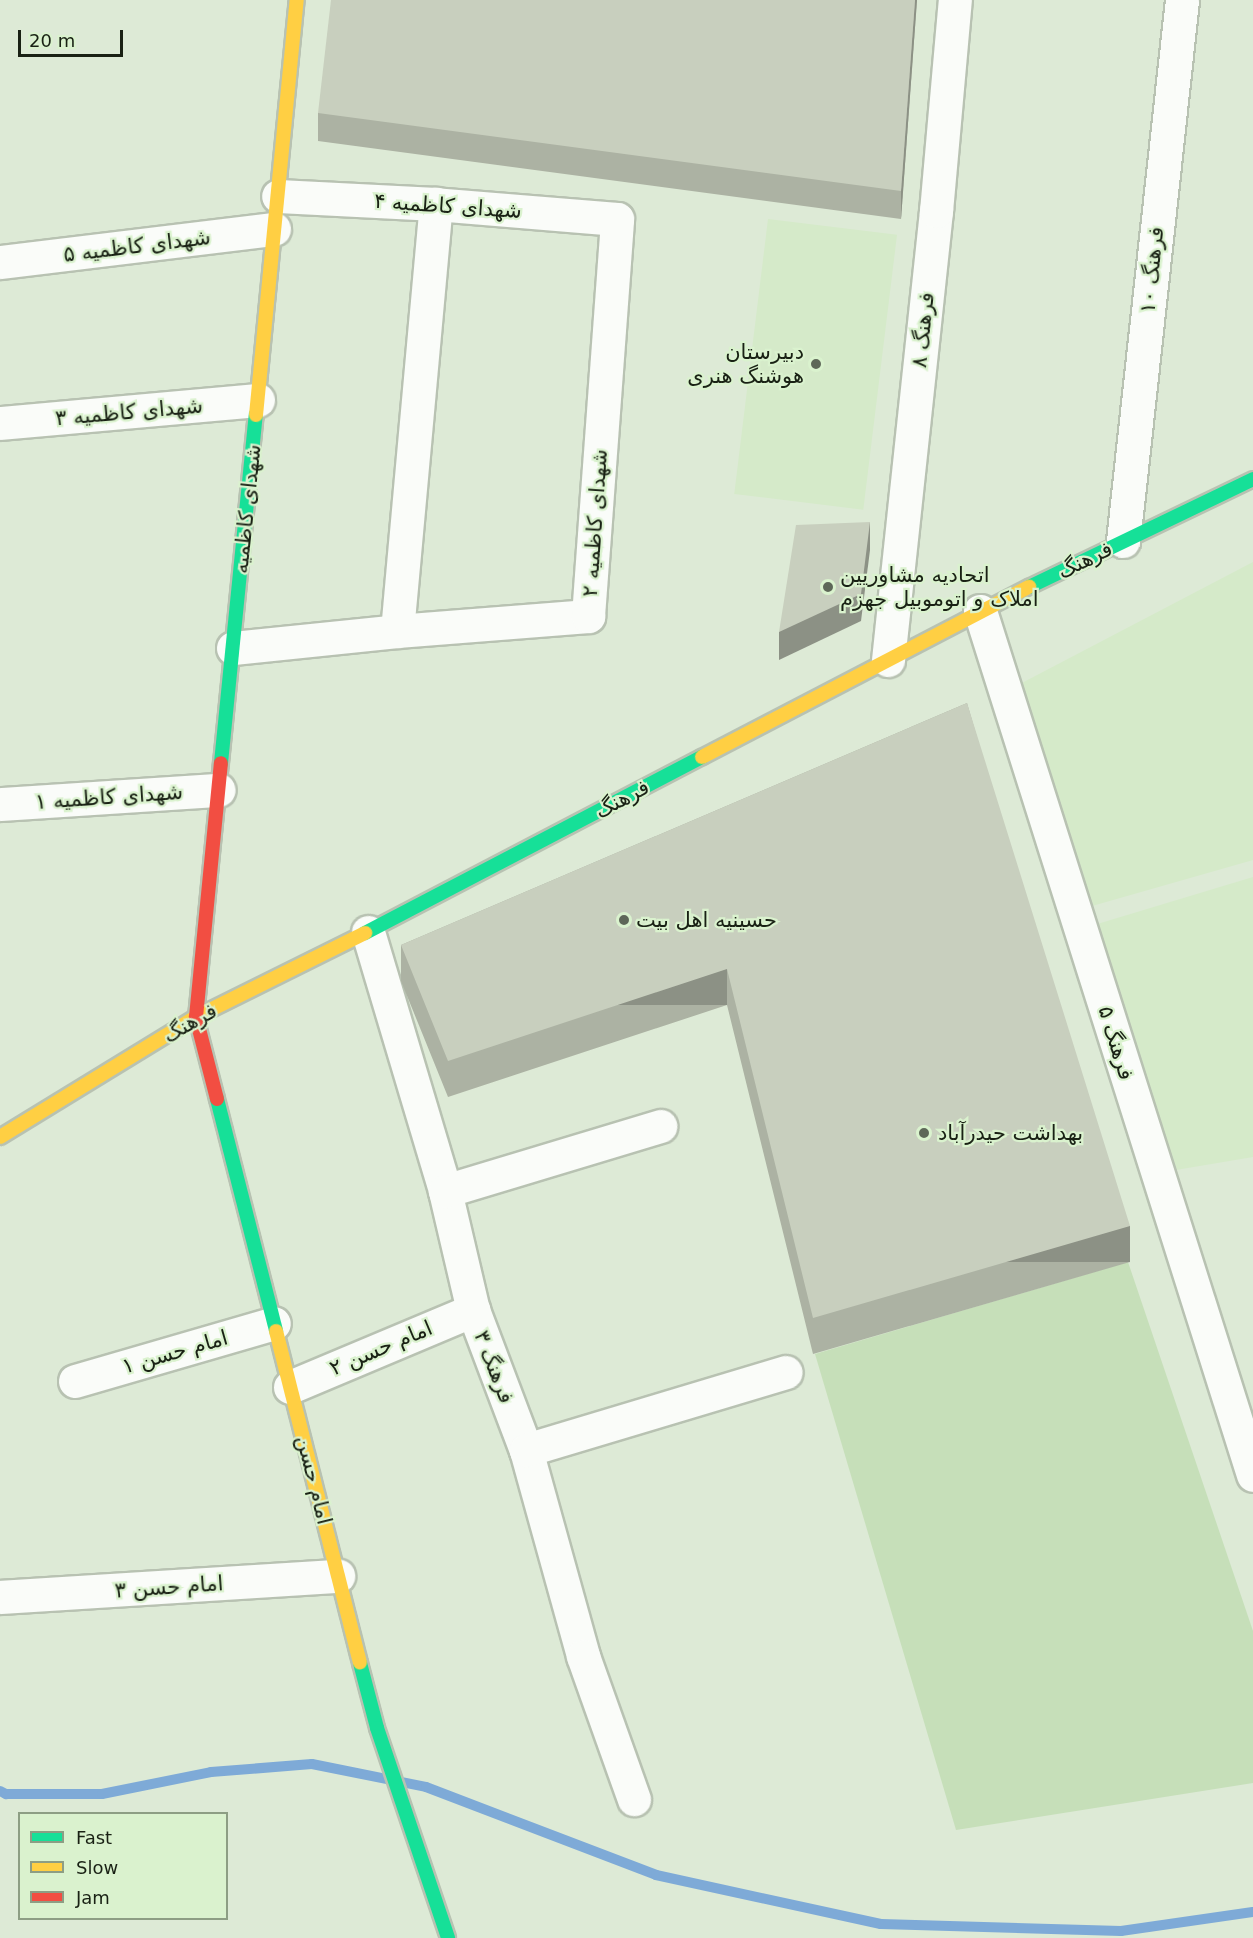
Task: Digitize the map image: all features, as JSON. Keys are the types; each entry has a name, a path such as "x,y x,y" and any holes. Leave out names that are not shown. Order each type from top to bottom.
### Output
{"main road":[{"name":"شهدای کاظمیه","path":"196,1017 297,0"},
{"name":"فرهنگ","path":"0,1137 196,1017 368,932 980,611 1253,479"},
{"name":"امام حسن","path":"196,1017 377,1728 448,1938"}],"street":[{"name":"فرهنگ ۸","path":"888,660 936,211 955,0"},
{"name":"فرهنگ ۱۰","path":"1123,541 1182,0"},
{"name":"شهدای کاظمیه ۴","path":"278,196 436,204 617,219"},
{"path":"397,631 436,204"},
{"name":"شهدای کاظمیه ۲","path":"233,648 397,631 588,616 617,219"},
{"name":"شهدای کاظمیه ۵","path":"0,262 274,229"},
{"name":"شهدای کاظمیه ۳","path":"0,423 258,400"},
{"name":"فرهنگ ۵","path":"980,611 1243,1412 1253,1475"},
{"name":"شهدای کاظمیه ۱","path":"0,804 219,789"},
{"name":"فرهنگ ۳","path":"368,932 445,1191 473,1310 526,1450 583,1656 634,1799"},
{"path":"445,1191 660,1126"},
{"name":"امام حسن ۲","path":"290,1387 473,1310"},
{"name":"امام حسن ۱","path":"75,1381 274,1323"},
{"path":"526,1450 786,1372"},
{"name":"امام حسن ۳","path":"0,1597 338,1576"}],"shaded area":[{"name":"دبیرستان هوشنگ هنری","path":"768,219 897,235 863,510 734,494"},
{"path":"1253,562 1253,860 1085,908 1018,685"},
{"path":"1253,877 1253,1157 1170,1171 1094,925"},
{"path":"1128,1262 1253,1631 1253,1783 956,1830 815,1354"}],"building":[{"path":"331,0 915,0 901,191 318,113"},
{"name":"اتحادیه مشاوریین املاک و اتوموبیل جهزم","path":"870,522 861,594 779,632 796,525"},
{"name":"بهداشت حیدرآباد","path":"967,703 1130,1226 813,1318 727,969 448,1061 401,945"}],"waterway":[{"path":"0,1791 6,1794 102,1794 211,1772 312,1764 426,1787 656,1875 881,1924 1121,1931 1253,1912"}],"traffic: fast":[{"path":"221,763 256,415"},
{"path":"1029,587 1253,479"},
{"path":"365,933 702,757"},
{"path":"217,1099 276,1331"},
{"path":"360,1663 377,1728 448,1938"}],"traffic: slow":[{"path":"256,415 297,0"},
{"path":"702,757 1029,587"},
{"path":"0,1137 196,1017 365,933"},
{"path":"276,1331 360,1663"}],"traffic: jam":[{"path":"217,1099 196,1017 221,763"}],"place":[{"name":"دبیرستان هوشنگ هنری","path":"816,364"},
{"name":"اتحادیه مشاوریین املاک و اتوموبیل جهزم","path":"828,587"},
{"name":"حسینیه اهل بیت","path":"624,920"},
{"name":"بهداشت حیدرآباد","path":"924,1133"}]}
